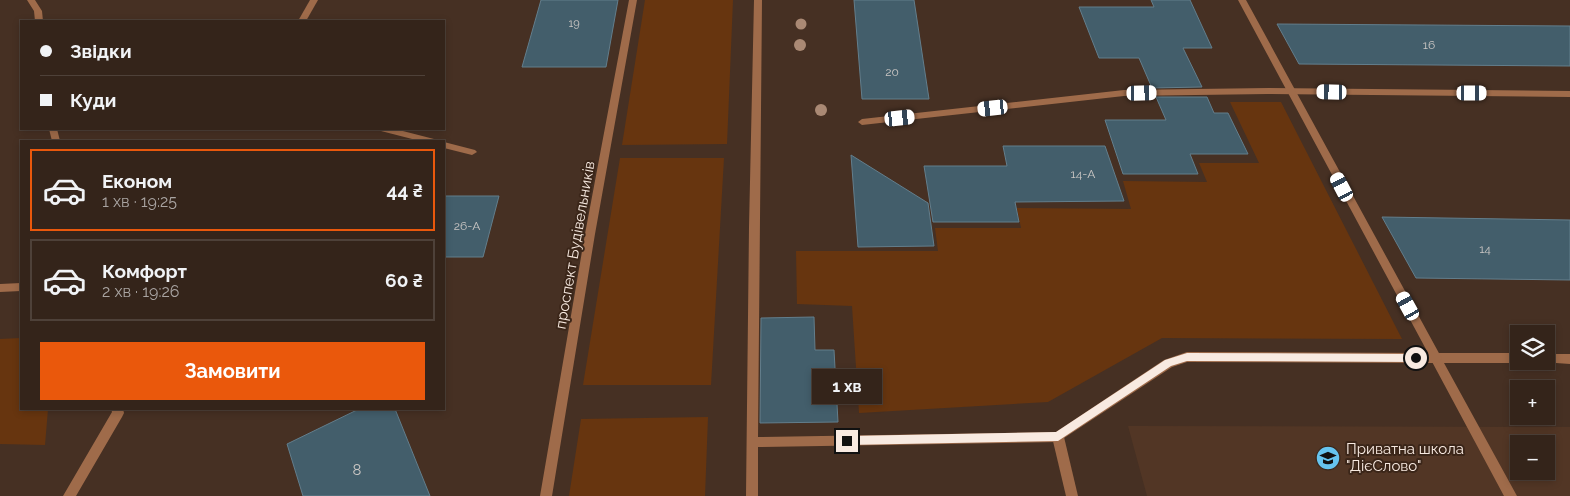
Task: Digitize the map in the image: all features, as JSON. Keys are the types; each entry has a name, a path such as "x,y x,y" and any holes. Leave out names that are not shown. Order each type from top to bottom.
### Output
{"street":[{"path":"31,0 38,11 39,20"},
{"path":"303,20 314,0"},
{"name":"проспект Будівельників","path":"546,496 590,234 634,0"},
{"path":"752,496 758,0"},
{"path":"1242,0 1510,496"},
{"path":"862,122 1124,93 1292,91 1570,94"},
{"path":"388,130 427,140"},
{"path":"445,144 472,152"},
{"path":"0,288 20,287"},
{"path":"754,442 1058,436 1168,363 1187,357 1510,358"},
{"path":"1555,358 1570,359"},
{"path":"69,496 118,413 117,410"},
{"path":"1058,436 1072,496"}],"shaded area":[{"path":"645,0 733,0 727,144 622,145"},
{"path":"1230,102 1281,102 1402,339 1162,338 1048,402 859,413 852,306 797,304 796,251 938,251 935,228 1021,228 1017,208 1131,209 1123,181 1207,182 1199,163 1259,163"},
{"path":"620,158 724,158 711,385 583,385"},
{"path":"20,338 20,410 48,410 45,445 0,444 0,339"},
{"path":"708,417 705,496 569,496 581,419"},
{"name":"Приватна школа \"ДієСлово\"","path":"1128,426 1570,427 1570,496 1147,496"}],"building":[{"path":"541,0 618,0 606,67 522,67"},
{"path":"854,0 914,0 929,99 862,99"},
{"path":"1151,0 1190,0 1212,48 1183,48 1202,87 1152,88 1139,58 1099,58 1079,7 1154,7"},
{"path":"1277,24 1570,26 1570,66 1299,64"},
{"path":"1156,97 1207,97 1214,113 1228,113 1248,154 1190,154 1198,174 1123,174 1105,120 1166,120"},
{"path":"1003,146 1105,146 1124,201 1015,202 1019,222 933,222 924,166 1007,166"},
{"path":"851,155 928,203 934,246 858,247"},
{"path":"445,196 499,196 483,257 445,257"},
{"path":"1382,217 1570,220 1570,280 1416,278"},
{"path":"814,317 815,350 834,350 838,422 760,423 761,318"},
{"path":"357,410 395,410 430,496 303,496 287,444"}],"place":[{"name":"Приватна школа \"ДієСлово\"","path":"1328,458"}],"route":[{"path":"847,441 996,439 1058,436 1168,363 1187,357 1416,358"}]}
